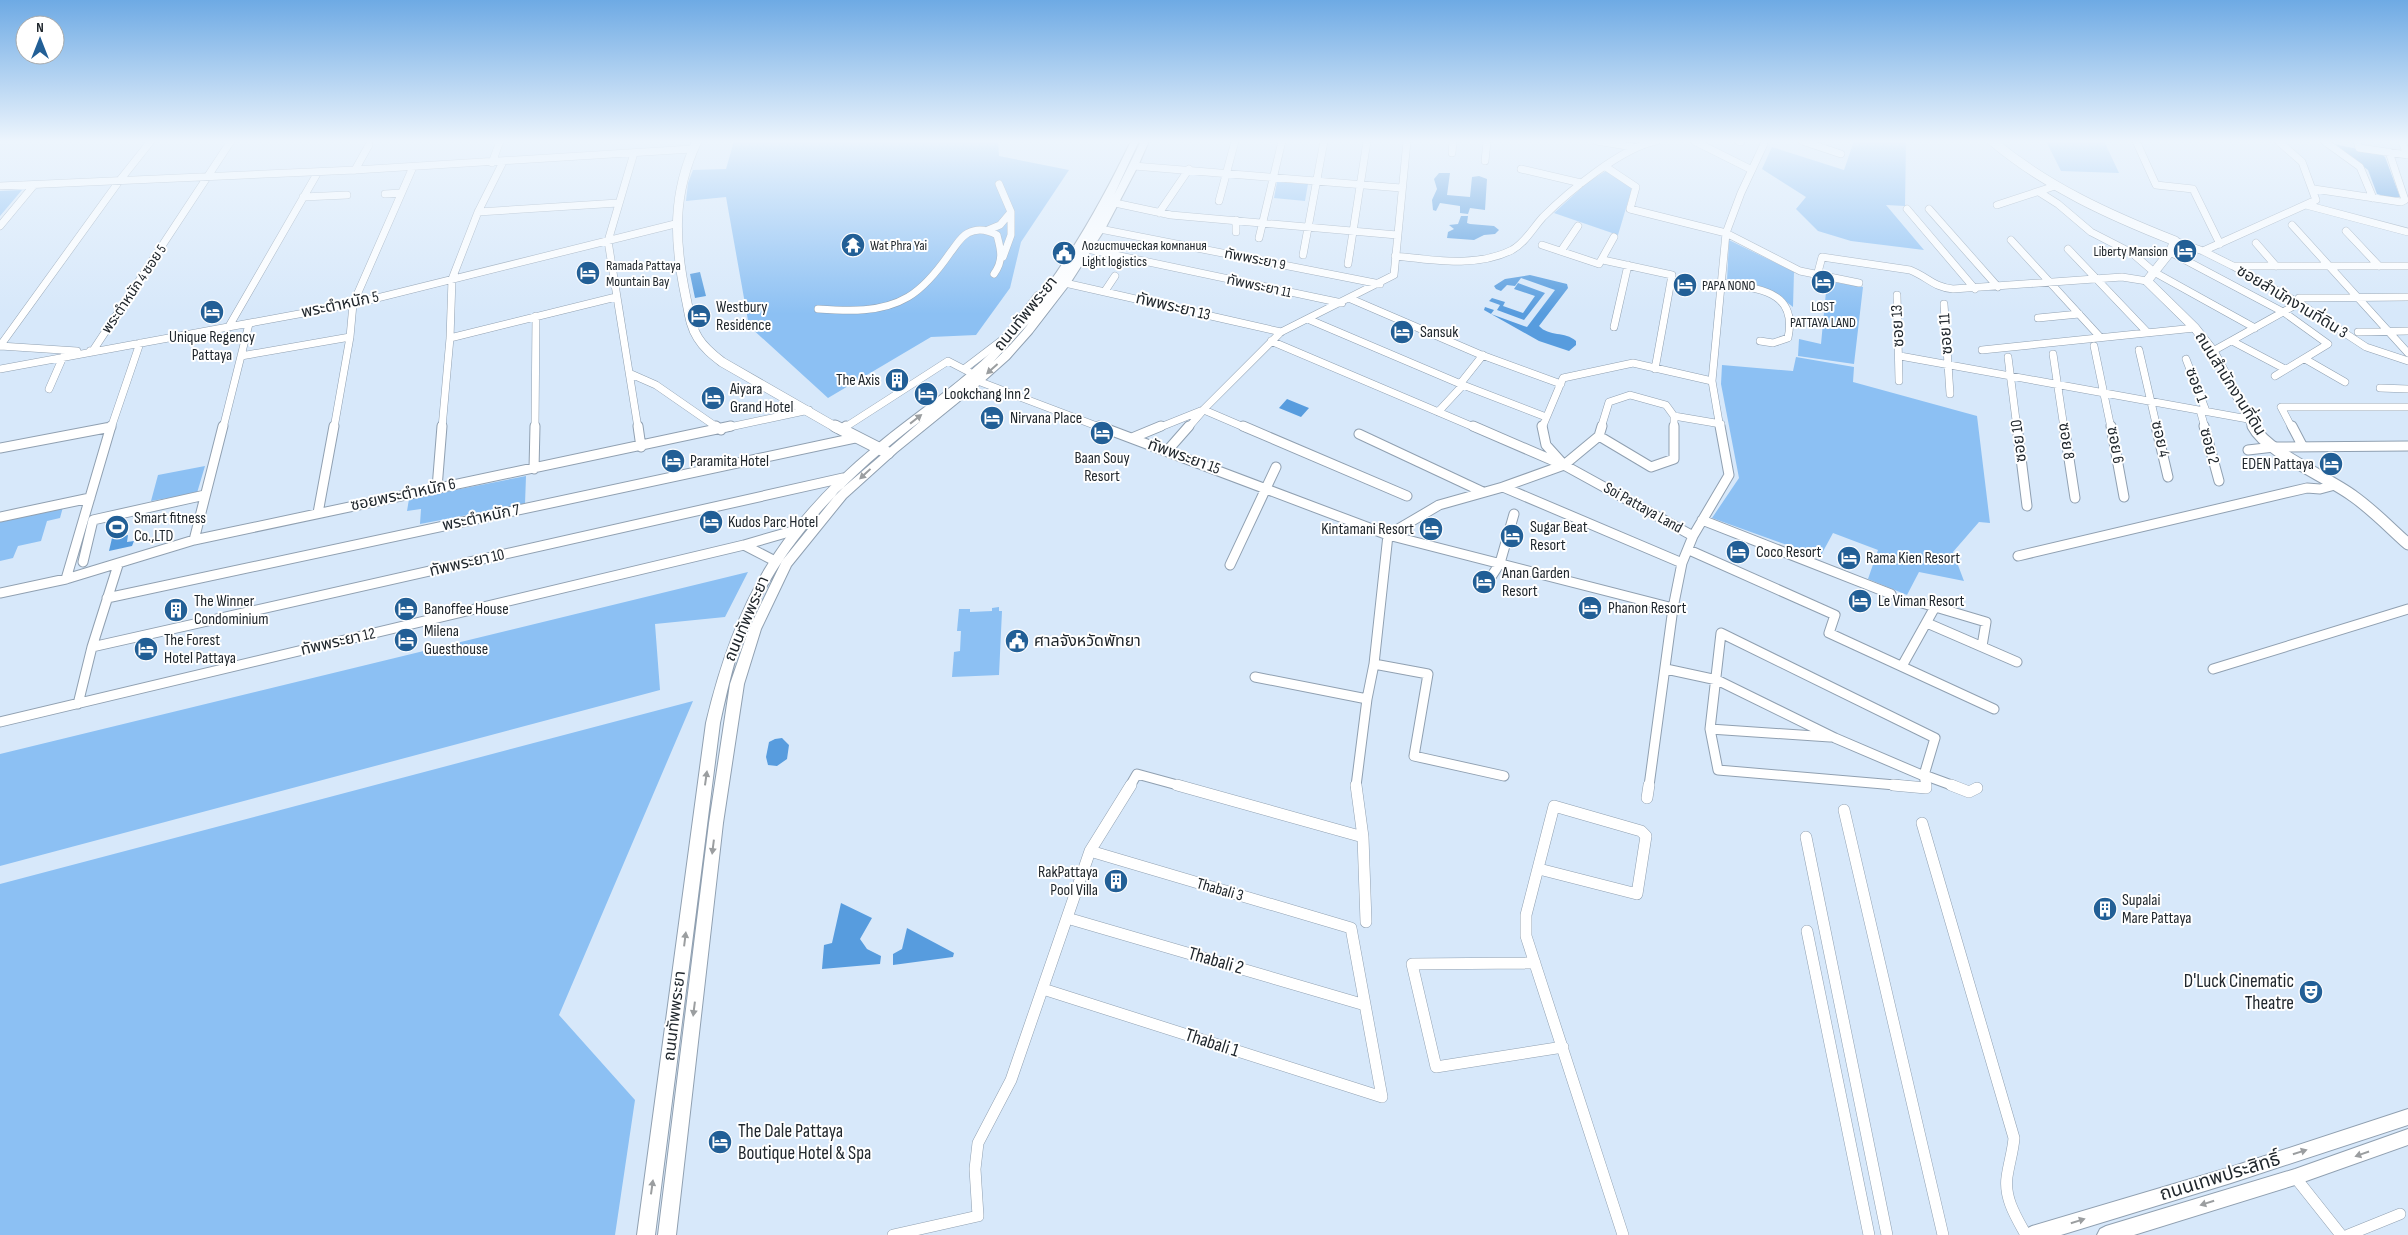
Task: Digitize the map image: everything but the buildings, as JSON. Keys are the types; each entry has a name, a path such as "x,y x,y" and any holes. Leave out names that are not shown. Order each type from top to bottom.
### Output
{"main road":[{"name":"ถนนทัพพระยา","path":"666,1235 716,823 737,684 752,625 745,615 773,560 796,530 883,451 972,375 1019,329 1043,297 1107,199"},
{"name":"ถนนทัพพระยา","path":"972,375 1005,357 1028,331 1065,283 1117,199"},
{"name":"ถนนทัพพระยา","path":"646,1235 699,826 721,684 786,564 836,493 842,478 883,451"},
{"name":"ถนนเทพประสิทธิ์","path":"2032,1235 2231,1175 2408,1117"},
{"name":"ถนนเทพประสิทธิ์","path":"2106,1235 2296,1177 2408,1138"}],"street":[{"path":"0,226 22,199"},
{"path":"0,346 107,199"},
{"name":"พระตำหนัก 4 ซอย 5","path":"92,352 194,199"},
{"path":"228,328 302,199"},
{"path":"318,513 350,337 353,304 399,199"},
{"path":"437,488 450,338 452,278 485,199"},
{"path":"619,199 608,240 616,296 631,374 641,447"},
{"path":"678,199 675,224 682,279 694,332 704,346 730,367 809,410 855,438 883,451"},
{"path":"1002,257 1006,252 1013,218 1005,199"},
{"path":"1159,213 1169,199"},
{"path":"1259,238 1268,199"},
{"path":"1303,255 1313,199"},
{"path":"1348,264 1358,199"},
{"path":"1168,451 1204,410 1281,332 1310,320 1394,275 1400,199"},
{"path":"1395,256 1467,260 1491,257 1509,251 1523,241 1535,226 1564,199"},
{"path":"1634,199 1630,210 1726,233 1800,271 1817,276 1859,283"},
{"name":"Soi Pattaya Land","path":"1560,384 1542,426 1546,445 1564,465 1693,536 1729,475 1722,447 1721,424 1712,381 1726,233 1738,199"},
{"path":"1996,205 2017,199"},
{"path":"2049,199 2091,232 2132,253 2154,272 2255,328"},
{"path":"1817,276 1822,257 1910,270 1921,274 1940,288 1976,289 2122,277 2147,281 2170,252 2175,241 2112,216 2079,199"},
{"path":"2198,199 2220,244"},
{"path":"2203,251 2306,205 2316,199"},
{"path":"2377,199 2401,202 2406,199"},
{"path":"478,212 618,203"},
{"path":"1115,203 1159,213 1397,236"},
{"path":"2306,205 2408,232"},
{"path":"1907,209 1976,289"},
{"path":"1929,210 1998,287"},
{"path":"818,309 853,311 888,306 901,300 924,284 963,236 976,230 988,230 1000,225 1011,212"},
{"path":"1236,220 1236,232"},
{"name":"พระตำหนัก 5","path":"0,369 353,304 675,224"},
{"path":"2292,225 2408,353"},
{"path":"1561,252 1578,226"},
{"name":"ทัพพระยา 9","path":"1100,229 1380,284"},
{"path":"988,230 997,235 1002,257 1002,264 994,274"},
{"path":"2346,231 2379,266"},
{"path":"1542,245 1599,264 1603,260 1614,237"},
{"path":"2012,240 2100,336"},
{"name":"ซอยสำนักงานที่ดิน 3","path":"2175,241 2203,251 2299,300 2366,347 2408,361"},
{"path":"2256,243 2276,266"},
{"name":"ทัพพระยา 11","path":"1087,249 1342,303"},
{"path":"2068,249 2147,332"},
{"path":"2170,252 2285,313 2328,344 2276,376"},
{"path":"1603,260 1672,275 1655,369"},
{"path":"1614,327 1628,265"},
{"path":"2233,266 2408,266"},
{"path":"1105,292 1115,276"},
{"name":"ถนนสำนักงานที่ดิน","path":"2147,281 2195,328 2213,351 2258,435 2274,447 2354,496 2408,544"},
{"name":"ทัพพระยา 13","path":"1065,283 1281,332"},
{"path":"1722,283 1753,288 1772,296 1788,308 1791,321 1788,338 1773,343 1760,342"},
{"name":"ซอย 13","path":"1897,295 1900,356 1899,381"},
{"path":"450,338 616,296"},
{"path":"2213,351 2285,313 2299,300 2408,297"},
{"path":"1351,299 1483,355 1560,384 1563,378 1633,363 1712,381"},
{"name":"ซอย 11","path":"1944,304 1950,394"},
{"path":"2038,318 2079,314"},
{"path":"534,469 536,316"},
{"path":"1310,320 1461,385 1546,417"},
{"path":"194,540 249,324"},
{"path":"1982,350 2100,336 2195,328"},
{"path":"2358,332 2408,331"},
{"path":"241,356 350,337"},
{"path":"2232,340 2285,369"},
{"path":"1271,341 1564,465"},
{"path":"66,579 110,428 140,343"},
{"path":"0,346 92,352"},
{"name":"ซอย 6","path":"2094,346 2105,393 2124,497"},
{"name":"ซอย 4","path":"2139,350 2168,477"},
{"name":"ซอย 8","path":"2053,354 2075,498"},
{"path":"1438,412 1483,355"},
{"path":"1900,356 2247,417"},
{"name":"ซอย 10","path":"2008,356 2027,506"},
{"path":"49,389 63,357"},
{"name":"ซอย 1","path":"2186,359 2203,410"},
{"path":"2305,359 2346,382"},
{"name":"ทัพพระยา 15","path":"841,430 948,361 972,375 1388,535 1673,608"},
{"path":"631,374 656,385 721,430"},
{"path":"2380,388 2408,389"},
{"path":"1366,922 1363,882 1364,837 1356,786 1367,699 1374,664 1388,535 1439,505 1503,488 1564,465 1599,436 1609,402 1630,395 1666,405 1674,416 1674,459 1651,467 1599,436"},
{"path":"2303,447 2282,407 2408,407"},
{"name":"ซอยพระตำหนัก 6","path":"0,593 66,579 118,565 194,540 809,410"},
{"path":"1132,438 1204,410 1407,496"},
{"name":"ซอย 2","path":"2203,410 2219,481"},
{"path":"1674,416 1721,424"},
{"path":"0,448 110,428"},
{"path":"1359,434 1483,492"},
{"name":"พระตำหนัก 7","path":"107,598 855,438"},
{"path":"2248,450 2274,447 2408,446"},
{"path":"1230,565 1276,467"},
{"name":"ทัพพระยา 10","path":"92,647 842,478"},
{"path":"2018,556 2307,488 2320,488 2331,482"},
{"path":"1503,488 1682,563"},
{"path":"83,562 93,520 205,495"},
{"path":"0,517 90,498"},
{"path":"1484,588 1500,564 1514,514"},
{"path":"1702,520 1891,594"},
{"name":"ทัพพระยา 12","path":"0,722 744,545 796,530"},
{"path":"1647,798 1673,608 1682,563 1689,550 1693,536"},
{"path":"744,545 773,560"},
{"path":"1689,550 1836,615 1829,633 1994,709"},
{"path":"78,704 92,647 118,565"},
{"path":"1922,603 1986,622 1982,646"},
{"path":"1902,666 1935,607"},
{"path":"2213,669 2408,609"},
{"path":"1927,623 2017,662"},
{"path":"1721,633 1935,738 1924,776 1926,788 1718,770 1710,728 1717,680 1721,633"},
{"path":"1374,664 1428,674 1414,756 1504,776"},
{"path":"1666,669 1717,680 1835,738 1924,776 1969,792 1978,788"},
{"path":"1254,677 1367,699"},
{"path":"1710,728 1835,738"},
{"path":"893,1235 978,1216 975,1169 978,1143 1012,1080 1090,851 1113,817 1137,774 1364,837"},
{"path":"1538,869 1637,894 1646,836 1641,830 1554,806 1538,869 1525,926 1526,936 1623,1235"},
{"path":"1844,810 1943,1235"},
{"path":"699,826 716,823"},
{"path":"1922,823 2014,1138 2012,1158 2007,1176 2007,1194 2013,1212 2026,1235"},
{"path":"1806,837 1887,1235"},
{"name":"Thabali 3","path":"1090,851 1350,928 1365,1005"},
{"name":"Thabali 2","path":"1067,918 1365,1005"},
{"path":"1807,931 1869,1235"},
{"path":"1535,962 1412,964 1436,1067 1563,1047"},
{"name":"Thabali 1","path":"1042,989 1382,1096 1365,1005"},
{"path":"2296,1177 2341,1235"},
{"path":"2348,1235 2400,1214"}],"shaded area":[{"path":"0,199 15,199 0,216"},
{"path":"686,199 710,199 686,201"},
{"path":"726,199 1050,199 1021,242 1010,288 976,335 931,337 828,398 749,326"},
{"path":"1281,199 1305,199 1305,201"},
{"path":"1486,199 1485,210 1470,208 1468,214 1460,213 1460,206 1440,203 1436,211 1433,210 1432,200"},
{"path":"1570,199 1629,199 1618,235 1554,213"},
{"path":"1805,199 1905,199 1905,206 1886,205 1924,250 1851,241 1818,231 1796,209"},
{"path":"1461,216 1468,216 1467,223 1494,226 1499,230 1495,234 1484,235 1474,240 1447,238 1448,232 1454,229 1449,225 1458,224"},
{"path":"1729,240 1794,272 1793,307 1774,292 1727,281"},
{"path":"700,272 706,296 695,298 690,274"},
{"path":"1530,275 1567,284 1568,288 1539,326 1547,332 1572,338 1576,341 1576,345 1569,351 1539,341 1491,314 1527,327 1555,290 1521,278 1515,286 1507,285 1501,291 1496,289 1494,286 1505,279"},
{"path":"1827,281 1863,287 1854,364 1798,356 1799,339 1821,344"},
{"path":"1518,283 1545,293 1524,320 1497,310 1500,305 1489,301 1492,298 1505,302 1503,306 1523,313 1535,296 1514,289"},
{"path":"1485,307 1494,310 1491,314 1484,310"},
{"path":"1796,357 1854,367 1853,382 1977,416 1990,523 1979,522 1953,552 1964,581 1919,572 1907,595 1868,579 1878,550 1833,533 1820,557 1712,518 1739,478 1721,384 1722,365 1793,371"},
{"path":"1287,399 1309,408 1301,417 1279,408"},
{"path":"205,466 197,493 151,501 158,475"},
{"path":"526,476 525,504 420,524 421,509 407,511 409,499"},
{"path":"63,507 60,518 47,521 41,541 18,546 13,558 0,561 0,520"},
{"path":"128,535 127,542 134,541 132,546 109,551 112,538"},
{"path":"748,572 725,617 655,624 660,690 0,866 0,754"},
{"path":"999,607 999,611 1002,611 999,675 952,677 954,652 960,651 961,631 957,631 959,609 970,609 970,612 992,611 992,608"},
{"path":"693,701 559,1015 635,1100 615,1235 0,1235 0,884"},
{"path":"782,738 789,745 787,759 777,766 768,765 766,757 769,742"},
{"path":"841,903 872,918 860,939 867,949 881,956 880,964 822,969 824,945 832,943"},
{"path":"907,928 954,953 953,957 893,965 893,954 902,949"}],"place":[{"name":"Wat Phra Yai","path":"853,245"},
{"name":"Liberty Mansion","path":"2185,251"},
{"name":"Логистическая компания Light logistics","path":"1064,253"},
{"name":"Ramada Pattaya Mountain Bay","path":"588,273"},
{"name":"LOST PATTAYA LAND","path":"1823,282"},
{"name":"PAPA NONO","path":"1685,285"},
{"name":"Unique Regency Pattaya","path":"212,312"},
{"name":"Westbury Residence","path":"699,316"},
{"name":"Sansuk","path":"1402,332"},
{"name":"The Axis","path":"897,380"},
{"name":"Lookchang Inn 2","path":"926,394"},
{"name":"Aiyara Grand Hotel","path":"713,398"},
{"name":"Nirvana Place","path":"992,418"},
{"name":"Baan Souy Resort","path":"1102,433"},
{"name":"Paramita Hotel","path":"673,461"},
{"name":"EDEN Pattaya","path":"2331,464"},
{"name":"Kudos Parc Hotel","path":"711,522"},
{"name":"Smart fitness Co.,LTD","path":"117,527"},
{"name":"Kintamani Resort","path":"1431,529"},
{"name":"Sugar Beat Resort","path":"1512,536"},
{"name":"Coco Resort","path":"1738,552"},
{"name":"Rama Kien Resort","path":"1849,558"},
{"name":"Anan Garden Resort","path":"1484,582"},
{"name":"Le Viman Resort","path":"1860,601"},
{"name":"Phanon Resort","path":"1590,608"},
{"name":"Banoffee House","path":"406,609"},
{"name":"The Winner Condominium","path":"176,610"},
{"name":"Milena Guesthouse","path":"406,640"},
{"name":"ศาลจังหวัดพัทยา","path":"1017,641"},
{"name":"The Forest Hotel Pattaya","path":"146,649"},
{"name":"RakPattaya Pool Villa","path":"1116,881"},
{"name":"Supalai Mare Pattaya","path":"2105,909"},
{"name":"D'Luck Cinematic Theatre","path":"2311,992"},
{"name":"The Dale Pattaya Boutique Hotel & Spa","path":"720,1142"}]}
